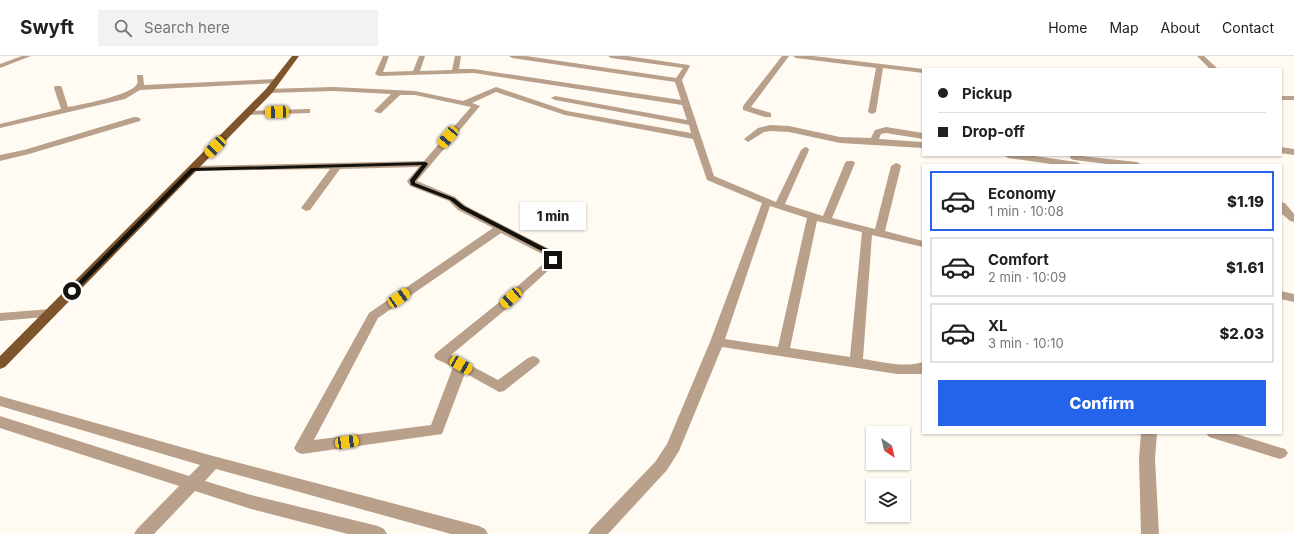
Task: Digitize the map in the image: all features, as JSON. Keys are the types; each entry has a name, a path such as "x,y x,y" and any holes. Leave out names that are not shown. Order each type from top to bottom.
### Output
{"main road":[{"path":"0,364 193,170 268,91 296,56"}],"street":[{"path":"0,66 28,56"},
{"path":"386,56 379,74 474,71 685,103"},
{"path":"416,74 422,56"},
{"path":"455,71 458,56"},
{"path":"512,56 678,80"},
{"path":"546,105 611,56 686,66 678,80 710,178 773,204 826,220 922,244"},
{"path":"768,115 746,108 786,56"},
{"path":"796,56 922,71"},
{"path":"1200,56 1213,68"},
{"path":"872,112 880,66"},
{"path":"138,88 141,84 140,77"},
{"path":"0,126 122,97 138,88 276,81"},
{"path":"58,88 65,110"},
{"path":"268,91 333,89 415,93 476,106 412,180 413,184 452,199 462,208 557,257 501,307 441,356 461,365 499,387 533,360"},
{"path":"465,103 496,89 546,105 565,113 697,137"},
{"path":"378,111 398,92"},
{"path":"555,98 692,123"},
{"path":"1282,98 1294,98"},
{"path":"247,113 307,111"},
{"path":"0,158 26,152 137,119"},
{"path":"748,139 761,130 770,128 789,129 840,140 922,145"},
{"path":"873,142 878,132 886,130 922,136"},
{"path":"598,534 661,466 674,447 773,204 805,150"},
{"path":"1282,150 1294,152"},
{"path":"1022,156 1124,164"},
{"path":"826,220 850,163"},
{"path":"193,170 426,164"},
{"path":"306,208 338,166"},
{"path":"856,363 873,232 896,166"},
{"path":"1282,206 1294,219"},
{"path":"784,352 813,216"},
{"path":"461,365 437,430 302,448 373,316 501,228"},
{"path":"1282,296 1294,298"},
{"path":"0,317 51,313"},
{"path":"717,342 897,369 919,370 922,368"},
{"path":"0,401 213,462 479,534"},
{"path":"0,422 193,482 251,502 378,534"},
{"path":"1149,434 1147,459 1150,534"},
{"path":"1217,434 1280,453"},
{"path":"143,534 213,462"}],"route":[{"path":"72,291 193,170 426,164 412,180 413,184 452,199 462,208 557,257 553,260"}]}
